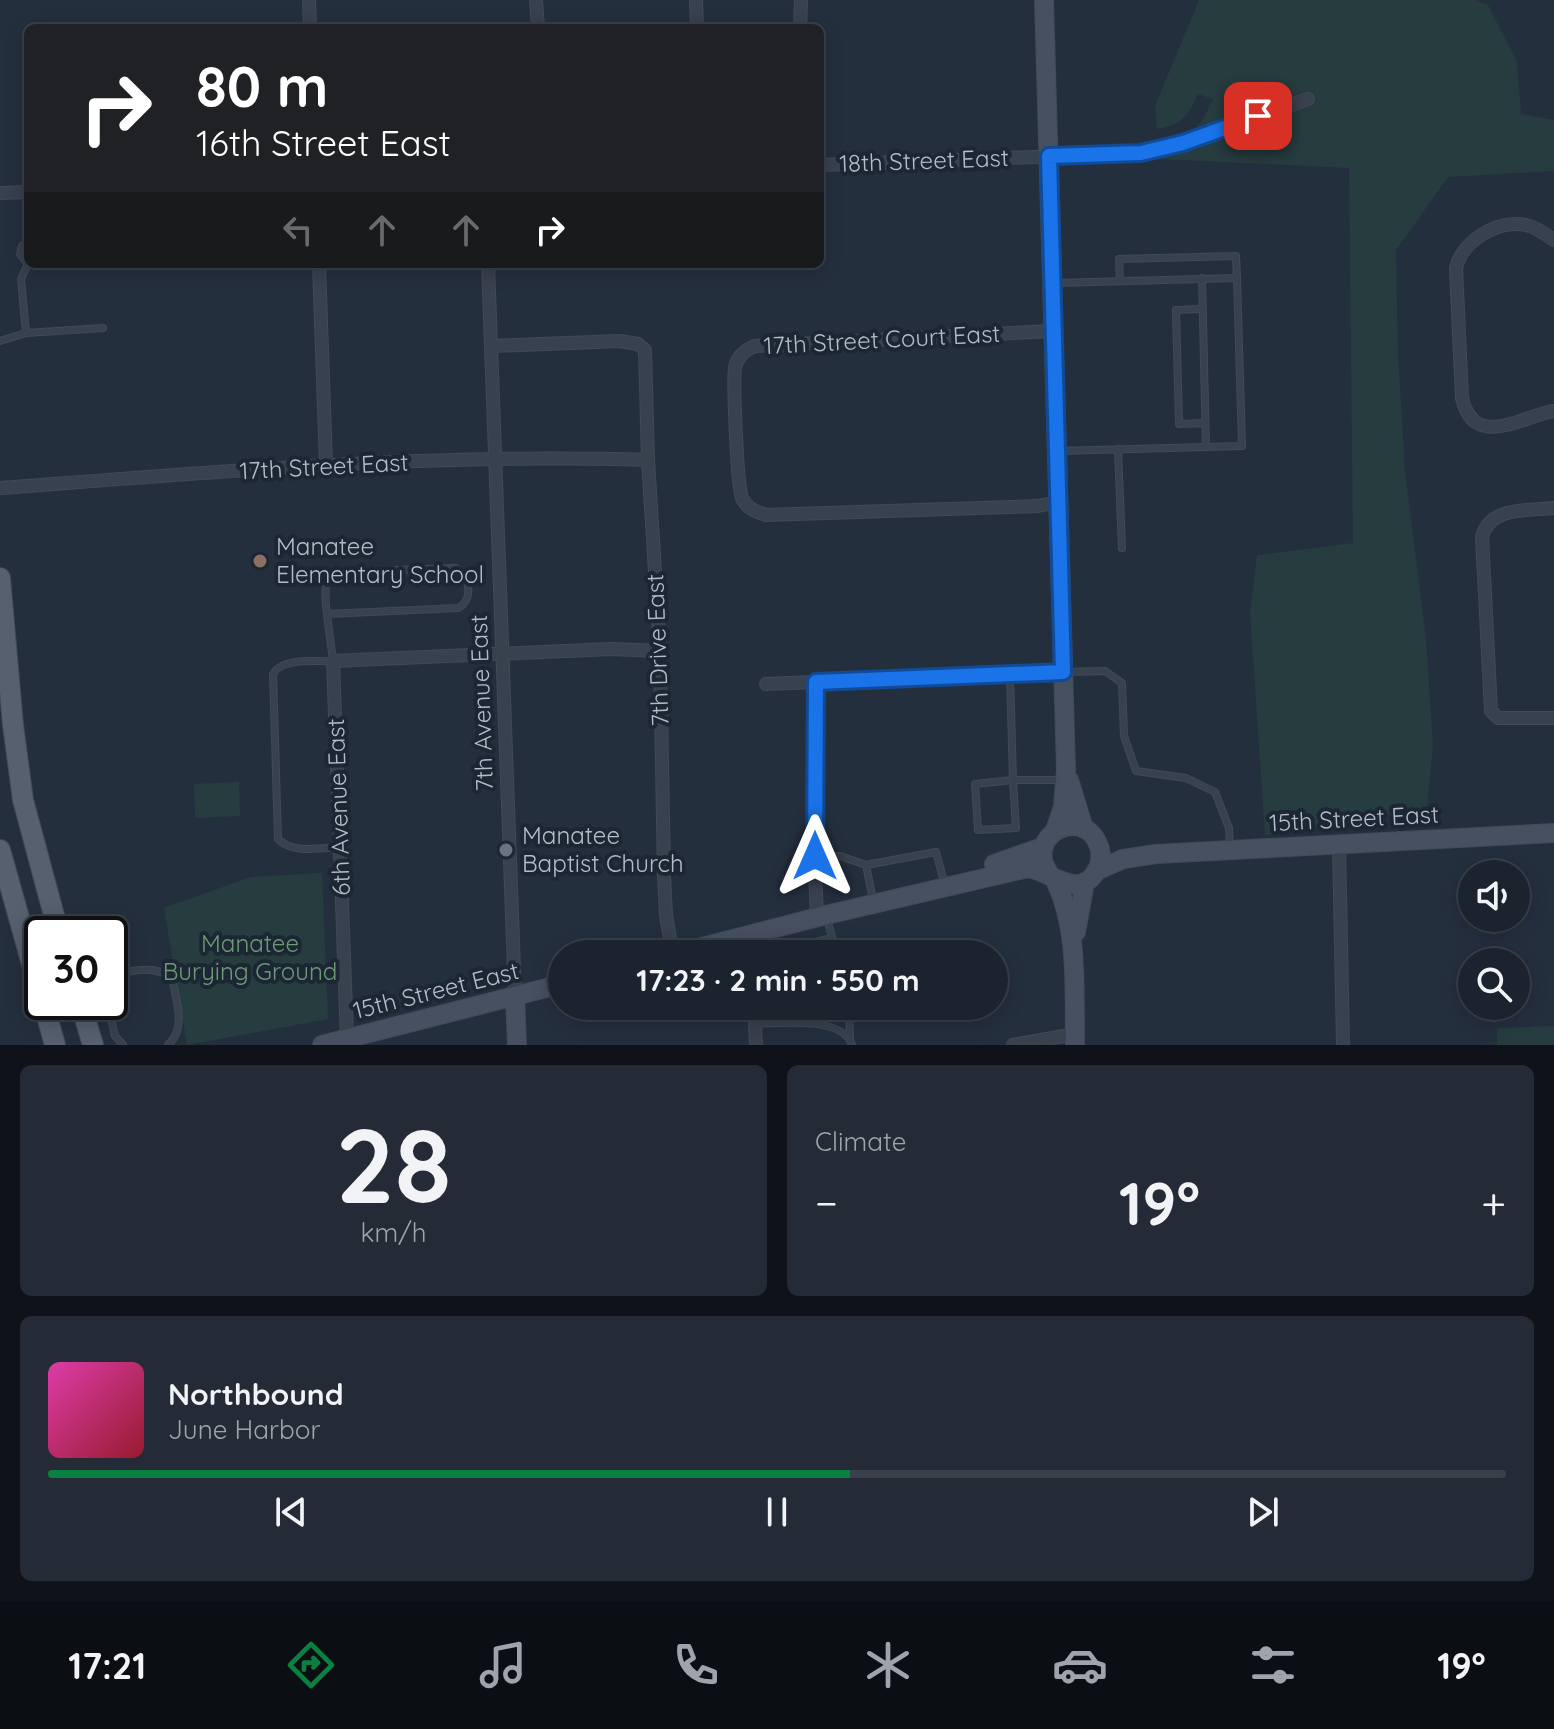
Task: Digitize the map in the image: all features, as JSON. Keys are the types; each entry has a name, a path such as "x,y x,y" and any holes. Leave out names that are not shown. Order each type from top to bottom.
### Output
{"main road":[{"path":"927,891 932,881 1043,847 1061,816 1066,775 1044,0"},
{"path":"0,578 6,726 54,916"},
{"path":"1066,775 1101,856 1091,876 1072,951"},
{"path":"1055,831 1068,826 1090,834"},
{"name":"15th Street East","path":"1091,876 1123,859 1156,854 1554,833"},
{"name":"15th Street East","path":"1090,834 1115,847 1156,854"},
{"path":"1043,847 1043,861 1063,897 1072,951 1075,1039"},
{"path":"0,850 24,936"},
{"path":"754,940 773,928 1025,869 1052,876 1070,885 1091,876"},
{"name":"15th Street East","path":"322,1045 548,988"},
{"name":"7th Avenue East","path":"515,996 517,1045"},
{"path":"48,1020 55,1045"},
{"path":"85,1020 93,1045"}],"street":[{"path":"309,0 310,24"},
{"path":"536,0 538,24"},
{"path":"696,0 697,24"},
{"path":"800,24 801,0"},
{"name":"18th Street East","path":"824,165 1141,153 1183,143 1308,99"},
{"path":"0,193 24,192"},
{"path":"1554,240 1530,225 1510,224 1472,241 1464,248 1456,268 1462,398 1468,415 1476,423 1491,428 1554,411"},
{"path":"319,268 326,465"},
{"name":"7th Avenue East","path":"488,268 505,654 515,996"},
{"name":"17th Street Court East","path":"1053,331 755,346 740,356 735,368 736,429 741,496 755,512 766,515 1023,507 1058,502"},
{"name":"7th Drive East","path":"492,346 620,341 642,346 647,359 648,460 660,651 664,876 670,940"},
{"name":"17th Street East","path":"0,488 326,465 542,456 648,460"},
{"path":"1554,508 1503,513 1487,524 1482,537 1491,711 1498,718 1554,718"},
{"path":"333,661 611,649 660,651"},
{"name":"6th Avenue East","path":"333,661 347,1038"},
{"path":"766,684 1063,672"},
{"path":"816,682 815,856 821,916"},
{"path":"1339,844 1343,1045"},
{"path":"755,1020 756,1045"},
{"path":"1013,1045 1075,1039"}],"lane":[{"path":"1057,451 1242,446 1236,256 1119,259 1120,281"},
{"path":"26,268 21,279 26,333"},
{"path":"1202,278 1206,447"},
{"path":"1052,283 1237,278"},
{"path":"1202,309 1176,310 1179,424 1205,423"},
{"path":"0,341 26,333 103,328"},
{"path":"1118,449 1122,548"},
{"name":"6th Avenue East","path":"327,614 458,608 468,600 467,580 463,572 456,568 334,572 327,576 327,614 333,661"},
{"path":"333,661 285,663 277,667 273,674 278,839 292,848 340,847"},
{"path":"1063,672 1105,671 1122,683 1124,736 1136,771 1186,778 1215,792 1229,828 1230,849"},
{"path":"1010,674 1013,780 1016,828 978,830 975,784 1013,780 1066,775"},
{"path":"815,856 840,856 866,865 936,852 943,878"},
{"path":"866,865 873,904"},
{"path":"821,916 832,938 825,940"},
{"path":"773,928 775,940"},
{"path":"128,972 150,969 163,971 172,978 180,1024 176,1038 168,1045"},
{"path":"111,1020 115,1036 123,1045"},
{"path":"850,1020 851,1041"},
{"path":"755,1024 810,1023 840,1030 851,1041"}],"green space":[{"path":"1199,0 1476,0 1488,5 1517,62 1521,114 1554,120 1554,171 1448,177 1396,250 1405,471 1426,639 1433,745 1427,808 1265,835 1250,613 1257,555 1353,543 1349,168 1159,159 1158,144 1179,139 1193,130 1204,118 1213,99 1198,94 1183,118 1157,129 1155,106"},
{"path":"239,782 240,816 195,818 194,784"},
{"name":"Manatee Burying Ground","path":"322,873 328,1019 187,1045 164,908 251,877"},
{"path":"1554,1026 1554,1045 1497,1045 1497,1028"}],"place":[{"name":"Manatee Elementary School","path":"260,561"},
{"name":"Manatee Baptist Church","path":"506,850"}],"route":[{"path":"815,856 816,682 1063,672 1049,156 1141,153 1183,143 1258,116"}]}
